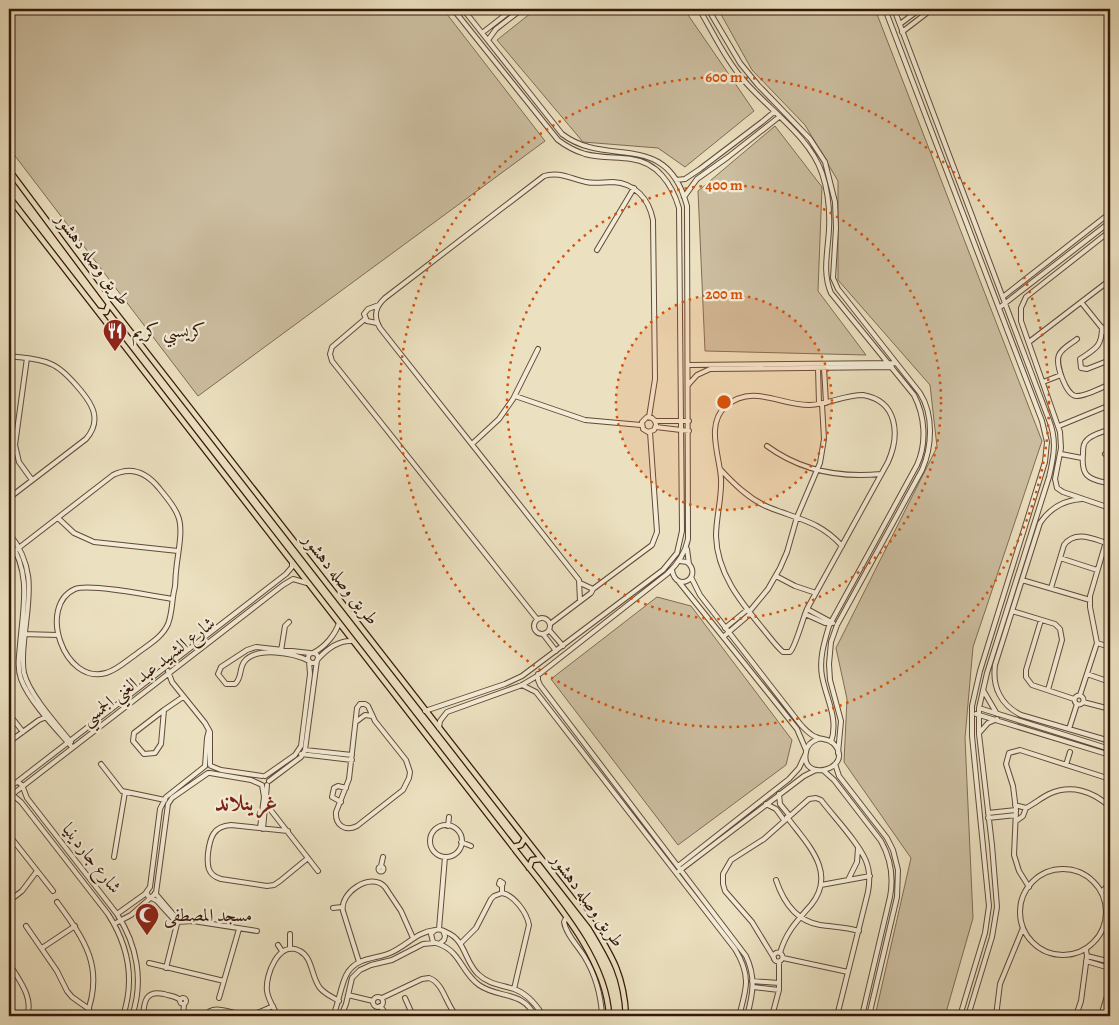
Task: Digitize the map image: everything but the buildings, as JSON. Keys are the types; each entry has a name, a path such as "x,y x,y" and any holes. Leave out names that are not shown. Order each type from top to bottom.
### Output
{"main road":[{"name":"طريق وصله دهشور","path":"9,170 124,324 593,924 612,956 622,980 626,1016"},
{"name":"طريق وصله دهشور","path":"9,197 566,918 598,968 605,989 609,1016"},
{"path":"98,310 106,312 109,304"},
{"path":"115,332 118,326 124,324"},
{"path":"513,847 521,845 525,838"},
{"path":"529,868 532,860 541,858"}],"street":[{"path":"425,711 506,684 522,676 663,570 670,563 679,546 682,531 678,208 670,185 653,167 642,162 632,159 586,155 558,140 453,9"},
{"path":"463,9 556,127 570,140 596,150 631,152 646,156 662,166 676,180 684,196 687,206 689,421 687,547 689,564 693,570 691,577 686,582 679,582"},
{"path":"482,33 513,9"},
{"path":"488,40 496,29 522,9"},
{"path":"699,9 741,77 762,101 798,134 810,150 821,171 828,197 829,228 825,281 830,293 914,394 920,409 923,428 921,455 917,466 831,623 824,640 821,665 822,677 834,718 834,732 831,742"},
{"path":"708,9 740,63 758,85 810,139 825,162 835,202 836,228 832,278 838,289 920,393 927,405 929,419 927,455 922,470 837,626 831,642 830,680 841,721 841,738 835,764 839,776 887,838 893,850 898,870 897,897 869,1016"},
{"path":"885,9 1042,421 1048,442 1045,462 980,671 971,712 989,906 985,933 960,1016"},
{"path":"894,9 1004,296 1005,304 1047,413 1055,441 1055,453 1049,477 978,708 979,734 996,889 996,922 968,1016"},
{"path":"900,24 920,9"},
{"path":"902,32 932,9"},
{"path":"676,180 688,178 774,112"},
{"path":"684,196 696,179 728,158 779,117"},
{"path":"365,319 364,314 366,310 378,305 544,176 560,174 588,182 618,183 634,188 646,201 653,220 655,373 649,417"},
{"path":"597,250 634,188"},
{"path":"1004,296 1110,213"},
{"path":"999,308 1110,222"},
{"path":"1110,231 1026,297 1022,304 1021,316 1059,426 1061,454 1055,480 1056,486 1061,491 1110,508"},
{"path":"1029,342 1110,280"},
{"path":"1081,302 1110,338"},
{"path":"378,305 377,323 580,582 593,589"},
{"path":"365,319 369,322 377,323"},
{"path":"365,319 332,347 330,354 332,361 537,619"},
{"path":"1102,327 1102,339 1099,345 1080,359 1079,363 1081,368 1086,369 1110,360"},
{"path":"1077,339 1062,351 1058,357 1061,375 1068,392 1074,396 1082,396 1110,384"},
{"path":"472,444 498,419 515,396 538,349"},
{"path":"9,356 50,363 65,372 92,406 95,420 94,427 86,439 9,498"},
{"path":"27,358 15,445 19,462 32,480"},
{"path":"688,364 896,363"},
{"path":"688,385 697,375 710,369 900,367"},
{"path":"723,637 764,595 776,576 787,552 796,517 817,470 822,455 824,438 818,368"},
{"path":"822,404 824,368"},
{"path":"1043,382 1061,375"},
{"path":"863,395 878,400 887,408 894,422 895,439 890,456 881,474 806,611 798,632 795,648 790,652 786,652 780,650 728,583 718,553 716,536 721,499 720,469 715,438 716,424 721,412 731,403 746,397 761,396 801,405 822,404 863,395"},
{"path":"515,396 584,420 641,425"},
{"path":"1059,426 1110,405"},
{"path":"649,417 655,421 689,421"},
{"path":"641,425 643,420 649,417"},
{"path":"655,421 656,427"},
{"path":"641,425 644,430 650,432"},
{"path":"650,432 656,427 689,431"},
{"path":"1107,483 1092,479 1086,475 1082,468 1082,458 1083,446 1086,440 1110,430"},
{"path":"543,634 549,630 550,624 591,593 593,589 652,546 656,537 650,432"},
{"path":"767,446 791,461 817,470 849,475 881,474"},
{"path":"1110,450 1105,454 1110,458"},
{"path":"1061,454 1082,458"},
{"path":"720,469 737,487 757,501 767,507 819,526 842,546"},
{"path":"18,549 113,475 126,470 139,472 149,477 178,516 180,529 175,587 169,619 161,634 116,669 108,672 92,674 78,668 61,645 58,635 59,606 63,599 76,589 92,588 172,599"},
{"path":"1084,499 1062,503 1045,516 1040,523 994,672 994,680 998,695 1008,707 1021,715 1110,741"},
{"path":"58,518 74,532 94,542 178,552"},
{"path":"1074,699 1080,695 1097,643 1090,600 1098,570 1108,544 1110,528"},
{"path":"9,533 18,549 24,581 23,634 18,665 21,680 28,693 73,746"},
{"path":"1050,588 1064,545 1073,537 1084,536 1108,544"},
{"path":"9,540 18,549"},
{"path":"439,728 440,722 447,712 522,685 538,674 660,581 680,561 687,547"},
{"path":"1060,558 1098,570"},
{"path":"680,561 689,564"},
{"name":"شارع الشهيد عبد الغني الجمسي","path":"9,788 286,574 292,567 292,562"},
{"path":"670,563 674,578 797,729 806,750"},
{"path":"1011,571 1018,573"},
{"path":"286,574 290,575 290,580 308,583"},
{"path":"776,576 795,586 816,593"},
{"path":"691,577 698,591 728,633 801,725 818,739"},
{"path":"660,581 674,578"},
{"name":"شارع الشهيد عبد الغني الجمسي","path":"10,795 290,580"},
{"path":"1022,580 1090,600"},
{"path":"580,582 578,587 580,601"},
{"path":"806,611 837,626"},
{"path":"1012,611 1058,626 1062,636 1048,690"},
{"path":"725,628 749,612"},
{"path":"537,619 544,618 550,624"},
{"path":"537,619 534,623 534,629 543,634 556,651"},
{"path":"1040,620 1026,673 1027,680 1032,685 1074,699 1078,704"},
{"path":"281,651 285,626 289,622"},
{"path":"222,623 226,628"},
{"path":"261,828 264,797 260,779 296,753 300,748 310,674 308,656 332,637 339,623"},
{"path":"549,630 563,646"},
{"path":"23,634 58,635"},
{"path":"551,644 557,639"},
{"path":"165,668 172,682 209,730 206,738 207,766 204,771 252,780 261,785 268,783 302,755 305,750 317,660 318,656 312,653 256,647 246,650 221,667 218,672 219,676 226,684 232,685 238,682 244,663 260,653 281,651 313,663 317,660 337,644 344,641 352,641"},
{"path":"1097,643 1110,648"},
{"path":"237,656 244,663"},
{"path":"160,672 172,682"},
{"path":"538,674 540,685 742,950 750,964 753,981 747,1016"},
{"path":"1087,674 1110,682"},
{"path":"522,676 527,682"},
{"path":"522,685 536,692 735,949 744,966 747,981 739,1016"},
{"path":"983,690 997,717"},
{"path":"1080,695 1083,702"},
{"path":"164,710 160,748 155,753 144,754 134,741 134,733 164,710 183,697"},
{"path":"1069,729 1078,704 1083,702 1110,709"},
{"path":"362,703 368,706 372,716 406,760 410,772 407,784 404,790 352,828 343,828 337,821 336,812 346,788 352,758 357,708 362,703"},
{"path":"972,706 997,717 1110,755"},
{"path":"971,712 997,717 1110,748"},
{"path":"9,714 23,732"},
{"path":"104,715 108,719"},
{"path":"357,721 365,715 372,716"},
{"path":"9,742 40,719 48,716"},
{"path":"979,734 988,722 997,717"},
{"path":"674,872 789,779 799,768 806,750 813,741 824,738 831,742 838,753"},
{"path":"300,748 352,758"},
{"path":"1029,887 1019,871 1014,855 1016,813 1013,786 1006,764 1009,753 1020,750 1110,779"},
{"path":"1066,765 1070,752"},
{"path":"296,753 352,758"},
{"path":"805,755 808,764 816,770 824,771 834,780 881,841 890,858 892,868 890,897 862,1016"},
{"path":"101,764 118,787 125,792 170,800"},
{"path":"824,771 835,764"},
{"path":"114,924 139,908 156,893 166,808 170,800 212,770 207,766"},
{"path":"207,766 221,770 264,776"},
{"path":"117,914 148,891 151,884 160,810 164,800 207,766"},
{"path":"679,868 804,776 816,770"},
{"path":"261,828 268,783 264,776"},
{"name":"شارع جاردينيا","path":"18,782 22,786 27,798 122,920 132,943 137,963 138,990 132,1016"},
{"path":"340,802 332,797 334,788 338,786 346,788"},
{"path":"1016,821 1022,816 1026,808 1048,794 1070,789 1092,794 1110,807"},
{"path":"114,857 125,792"},
{"path":"774,958 776,954 780,953 788,932 799,916 815,899 821,885 821,872 817,859 787,817 780,804 779,794"},
{"name":"شارع جاردينيا","path":"10,795 21,802 114,924 123,942 128,961 127,1001 123,1016"},
{"path":"779,962 776,961 752,922 728,896 723,886 722,878 731,860 764,838 810,798 818,798 858,848 866,860 870,876 859,931 837,1016"},
{"path":"266,804 318,871"},
{"path":"766,804 776,808 787,817"},
{"path":"1015,805 1026,808"},
{"path":"988,816 1016,813"},
{"path":"448,826 449,816"},
{"path":"288,831 226,825 214,832 210,839 207,862 210,873 220,879 270,885 280,882 308,858"},
{"path":"440,826 448,826 458,831 461,842 456,853 445,857 434,851 430,841 434,831 440,826"},
{"path":"9,835 53,891"},
{"path":"461,842 471,846"},
{"path":"848,879 855,867 858,848"},
{"path":"378,881 383,857"},
{"path":"439,930 445,857"},
{"path":"1056,870 1077,872 1087,876 1101,892 1106,909 1104,927 1095,942 1086,949 1070,955 1050,953 1033,943 1023,928 1020,910 1023,898 1029,887 1045,873 1056,870"},
{"path":"9,901 22,891 37,871"},
{"path":"500,874 502,892"},
{"path":"821,885 870,876"},
{"path":"359,962 342,907 345,897 364,882 369,880 378,881 385,887 396,902 413,938"},
{"path":"776,880 784,900 799,916 816,924 859,931"},
{"path":"1101,892 1110,884"},
{"path":"148,891 156,893 179,922"},
{"path":"148,891 148,896 157,901 175,921 193,921 257,931"},
{"path":"461,943 476,928 494,896 502,892 510,895 529,922 514,989"},
{"path":"57,902 88,949 93,968 94,989 86,1016"},
{"path":"134,903 139,908"},
{"path":"333,908 342,907"},
{"path":"566,918 564,922 566,928 593,974 599,992 602,1011 600,1016"},
{"path":"166,968 179,922"},
{"path":"26,926 57,971 67,991 89,1009"},
{"path":"42,948 74,926"},
{"path":"219,998 239,928"},
{"path":"996,1016 1000,984 1023,928"},
{"path":"341,1016 352,978 360,970 392,960 422,944 437,943 445,939 445,934 439,930"},
{"path":"439,930 430,936 437,943 454,953 468,974 478,984 489,990 518,998 539,1016 548,1016"},
{"path":"333,1016 346,975 354,965 390,953 424,932 439,930 453,935 461,943 469,962 478,974 491,983 514,989 533,1002 539,1016"},
{"path":"290,934 290,949"},
{"path":"278,945 282,951"},
{"path":"278,1016 268,994 267,985 275,959 282,951 290,949 303,952 309,961 312,974 319,987 324,993 339,1001"},
{"path":"1076,1016 1082,1001 1087,956 1086,949"},
{"path":"780,953 783,958 848,972"},
{"path":"1087,956 1109,960 1106,967"},
{"path":"772,1016 780,983 779,962 783,958"},
{"path":"1086,961 1106,967 1110,973"},
{"path":"9,963 28,998 28,1016"},
{"path":"149,963 224,982"},
{"path":"373,1001 376,997 382,998 422,979 429,978 438,984 448,1005 457,1016"},
{"path":"747,981 780,983"},
{"path":"1101,1016 1110,986"},
{"path":"753,988 779,990"},
{"path":"143,1016 144,1002 152,994 159,993 176,997 180,1000 183,998 185,1000 183,1016"},
{"path":"348,995 373,1001 375,1006 380,1006 388,1016"},
{"path":"380,1006 383,1004 382,998"},
{"path":"405,998 413,1016"},
{"path":"127,1001 136,1003"},
{"path":"205,1016 212,1010 245,1015 257,1013 273,1006"}],"shaded area":[{"path":"9,9 443,9 545,141 198,396 9,148"},
{"path":"536,9 684,9 754,111 685,167 658,148 583,142 497,40"},
{"path":"718,9 875,9 1042,441 973,647 965,738 973,918 945,1016 875,1016 911,858 844,762 847,699 836,648 937,447 930,385 838,280 838,181 805,125 752,70"},
{"path":"775,126 822,187 818,291 866,355 705,351 698,191"},
{"path":"657,597 691,606 792,740 786,765 678,845 551,679"}],"place":[{"name":"كريسبي كريم","path":"115,352"},
{"name":"مسجد المصطفى","path":"147,936"}],"district":[{"name":"غرينلاند","path":"246,803"}]}
